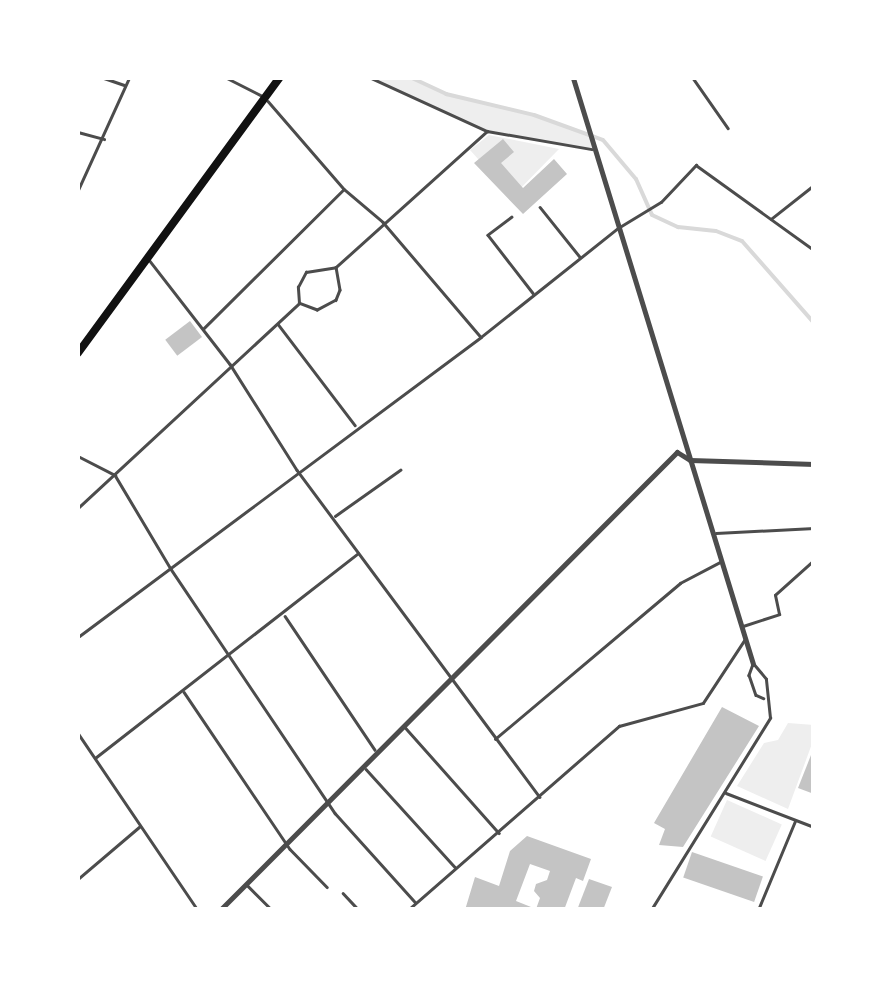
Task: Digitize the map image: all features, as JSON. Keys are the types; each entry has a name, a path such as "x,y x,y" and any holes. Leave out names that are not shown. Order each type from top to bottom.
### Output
{"main road":[{"path":"78,354 279,78"}],"street":[{"path":"573,78 753,664"},
{"path":"220,910 677,452 690,460 814,464"}],"lane":[{"path":"104,78 126,86"},
{"path":"78,190 129,78"},
{"path":"227,78 266,98 344,189 383,222 481,337"},
{"path":"371,78 487,130 597,150"},
{"path":"694,78 728,128"},
{"path":"299,303 298,288 306,272 336,267 487,130"},
{"path":"78,132 104,139"},
{"path":"78,637 297,470 481,337 618,228 639,219 696,165 814,250"},
{"path":"770,220 814,185"},
{"path":"202,330 344,189"},
{"path":"540,207 580,258"},
{"path":"512,217 488,235 533,293"},
{"path":"148,260 230,364 297,470 448,679 540,797"},
{"path":"299,303 317,310 336,300 340,290 336,267"},
{"path":"78,508 299,303"},
{"path":"277,323 356,427"},
{"path":"78,456 115,475 228,657 331,800 335,813 416,902"},
{"path":"333,517 400,470"},
{"path":"712,533 814,528"},
{"path":"94,758 359,552"},
{"path":"742,627 779,614 775,595 814,560"},
{"path":"495,740 680,584 721,561"},
{"path":"284,614 376,752"},
{"path":"408,910 500,834 619,726 703,703 746,638"},
{"path":"651,910 770,718 766,679 753,664 749,675 756,696 765,698"},
{"path":"183,691 288,841 327,887"},
{"path":"404,725 500,834"},
{"path":"78,734 198,910"},
{"path":"363,765 456,868"},
{"path":"724,792 814,827"},
{"path":"758,910 794,821"},
{"path":"78,878 140,826"},
{"path":"246,884 272,910"},
{"path":"343,893 359,910"}],"shaded area":[{"path":"371,78 412,78 446,94 534,115 594,137 597,150 487,131"},
{"path":"489,135 559,149 512,197 470,150"},
{"path":"788,723 814,725 813,741 788,809 737,786 764,743 778,740"},
{"path":"727,800 782,824 766,861 711,837"}],"building":[{"path":"503,139 514,152 501,163 523,188 554,159 567,174 523,214 474,163"},
{"path":"190,321 202,337 177,356 165,340"},
{"path":"722,707 759,726 683,847 659,845 665,829 654,823"},
{"path":"814,750 814,794 798,788"},
{"path":"527,836 591,859 583,881 576,878 564,910 465,910 475,877 499,886 510,851","holes":["530,864 550,871 547,880 536,884 534,891 540,898 536,909 516,901"]},
{"path":"692,852 763,876 754,902 683,878"},
{"path":"589,879 612,887 603,910 577,910"}],"waterway":[{"path":"412,78 446,94 534,115 603,140 636,179 652,215 678,227 716,231 742,241 814,323"}]}
